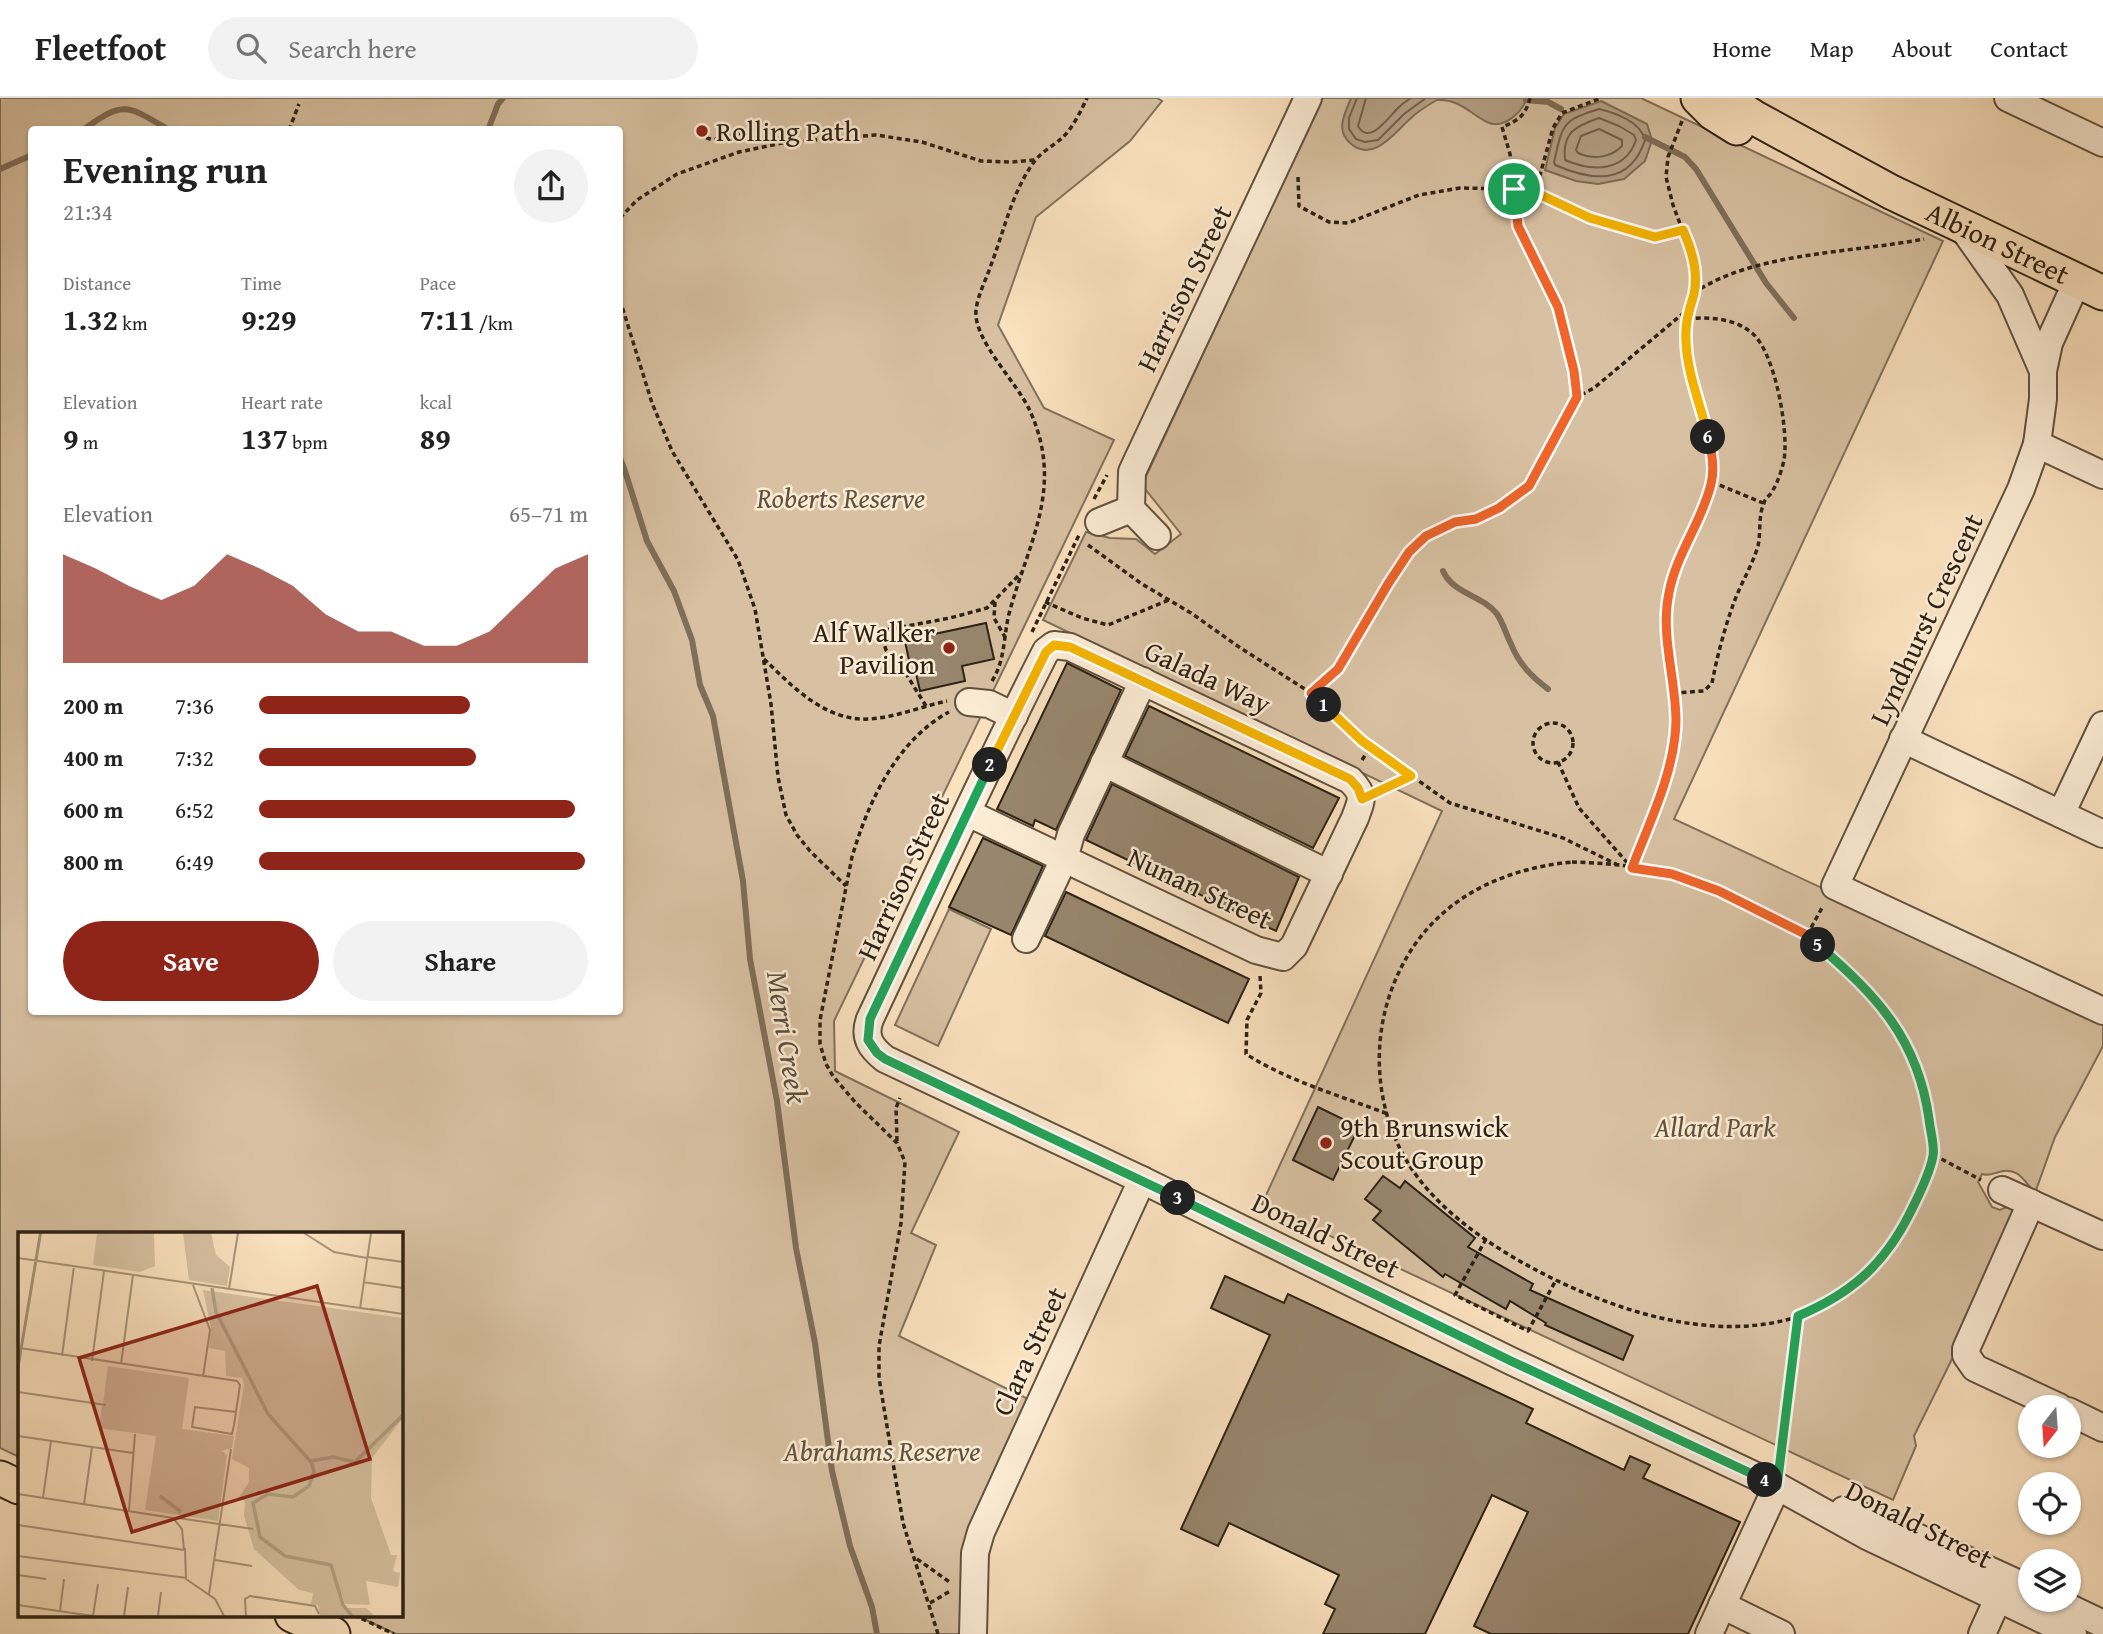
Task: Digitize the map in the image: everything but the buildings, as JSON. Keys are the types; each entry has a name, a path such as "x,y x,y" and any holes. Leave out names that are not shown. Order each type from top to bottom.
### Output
{"main road":[{"name":"Albion Street","path":"1708,101 1713,113 1740,129 1830,170 1891,192 2090,287"},
{"path":"0,1478 18,1487"},
{"path":"294,1616 333,1634"}],"street":[{"name":"Harrison Street","path":"1130,509 1132,472 1308,98"},
{"path":"2008,98 2103,143"},
{"name":"Lyndhurst Crescent","path":"1961,225 2010,295 2043,371"},
{"name":"Lyndhurst Crescent","path":"1835,886 2021,489 2037,444 2043,399 2043,371 2049,343 2090,287"},
{"path":"2037,444 2103,475"},
{"path":"1088,521 1130,509 1157,536"},
{"name":"Harrison Street","path":"868,1024 1014,716 1046,652 1054,645"},
{"name":"Galada Way","path":"1054,645 1070,647 1350,779 1358,788 1362,799"},
{"path":"1026,939 1065,859 1071,834 1143,681"},
{"path":"969,702 989,704 1014,716"},
{"path":"2061,814 2103,725"},
{"path":"1903,739 2103,834"},
{"path":"1104,763 1329,874"},
{"name":"Nunan Street","path":"968,813 1255,950 1283,957 1294,946 1362,799"},
{"path":"1835,886 2103,1011"},
{"name":"Donald Street","path":"868,1024 868,1040 885,1059 1142,1180 1511,1361 1777,1486 1897,1528 2012,1588 2073,1634"},
{"name":"Clara Street","path":"974,1634 975,1553 981,1532 1142,1180"},
{"path":"2002,1190 2103,1236"},
{"path":"2031,1203 1966,1349 1966,1356 1975,1368 2033,1395"},
{"path":"2081,1417 2103,1427"},
{"path":"1709,1634 1777,1486"},
{"path":"1982,1634 2012,1588"},
{"path":"1722,1605 1781,1634"},
{"path":"2078,1612 2103,1624"}],"path":[{"path":"623,215 636,200 677,173 738,152 787,142 876,135 922,142 981,161 1035,160 1064,136 1087,98"},
{"path":"1530,98 1527,111 1516,122 1502,127 1510,154 1518,226 1558,307 1574,371 1577,397"},
{"path":"1535,193 1553,128 1562,113 1601,98"},
{"path":"291,126 299,104"},
{"path":"702,131 704,137 713,140 763,128 787,142"},
{"path":"1296,128 1299,206 1329,222 1348,223 1419,195 1460,188 1514,189 1535,193 1590,218 1655,237 1683,230"},
{"path":"1632,868 1673,752 1676,719 1667,621 1668,596 1682,550 1712,482 1713,457 1692,381 1686,344 1685,319 1694,293 1694,261 1673,205 1666,177 1673,141"},
{"path":"1694,293 1709,283 1761,264 1929,238"},
{"path":"1311,693 1338,669 1409,552 1426,536 1455,522 1476,519 1499,508 1529,486 1577,397 1594,388 1688,309"},
{"path":"623,310 652,403 672,451 738,560 755,609 771,705 778,777 786,814 797,835 810,851 846,886"},
{"path":"1672,692 1704,691 1712,683 1733,603 1758,545 1763,503 1774,490 1779,477 1785,442 1777,384 1767,357 1753,334 1719,318 1685,319"},
{"path":"1028,640 1088,521 1098,488 1121,456 1138,459"},
{"path":"1712,482 1763,503"},
{"path":"1088,521 1142,584 1311,693 1362,741 1450,803 1563,838 1620,866"},
{"path":"926,706 903,669 886,650 880,631 937,621 987,608 1023,572"},
{"path":"995,600 994,618 1005,637"},
{"path":"1045,602 1082,618 1108,625 1168,600"},
{"path":"764,659 811,701 838,716 856,719 879,718 957,698 969,702"},
{"path":"1547,723 1561,724 1571,734 1573,741 1570,754 1558,762 1546,762 1536,755 1533,749 1536,730 1547,723"},
{"path":"1558,762 1579,808 1632,868"},
{"path":"1362,799 1411,776"},
{"path":"1572,862 1632,868 1672,874 1719,891 1807,935 1844,967 1884,1008 1908,1047 1925,1092 1934,1155 1903,1227 1876,1266 1827,1304 1798,1316 1769,1324 1736,1328 1670,1320 1619,1308 1556,1280 1520,1262 1486,1239 1462,1221 1422,1182 1402,1151 1388,1114 1381,1089 1380,1070 1379,1045 1383,1018 1397,976 1408,953 1422,935 1458,901 1501,877 1527,869 1572,862"},
{"path":"1807,935 1835,886"},
{"path":"1255,950 1262,981 1261,993 1247,1020 1246,1054 1295,1078 1388,1114"},
{"path":"897,1143 896,1108 900,1098"},
{"path":"1934,1155 2002,1190"},
{"path":"1486,1239 1455,1295 1528,1331 1556,1280"},
{"path":"1777,1486 1798,1316"},
{"path":"916,1558 959,1588"},
{"path":"355,1616 394,1634"}],"green space":[{"path":"0,98 1157,98 1162,101 1130,141 1036,217 998,325 1044,408 1114,440 834,1021 835,1071 959,1132 911,1233 936,1245 899,1336 1028,1399 969,1530 961,1634 396,1634 357,1616 402,1616 402,1232 18,1232 18,1457 0,1448"},
{"name":"Allard Park","path":"1322,98 1641,98 1943,241 1674,819 2103,1019 2103,1046 2055,1137 2035,1193 2020,1176 2011,1171 1982,1174 1978,1182 1992,1207 2000,1210 2009,1206 2023,1210 1971,1325 1955,1342 1953,1357 1914,1436 1916,1446 1893,1500 1262,1204 1442,811 1043,620 1086,532 1110,538 1136,539 1155,554 1181,534 1142,485"},
{"path":"949,909 991,929 938,1046 895,1025"}],"water":[{"path":"1351,98 1526,100 1511,119 1493,124 1458,104 1437,100 1416,113 1383,144 1367,150 1359,149 1350,143 1343,132 1344,116"},
{"path":"1601,101 1647,124 1652,140 1645,161 1624,179 1598,184 1576,181 1545,170 1555,128 1564,114"}],"waterway":[{"name":"Merri Creek","path":"490,126 503,98"},
{"path":"1526,100 1548,102 1561,109"},
{"path":"89,126 108,114 126,109 144,115 162,126"},
{"path":"1645,137 1685,157 1696,169 1766,283 1794,318"},
{"path":"0,169 28,157"},
{"name":"Merri Creek","path":"623,466 647,541 674,591 692,640 700,685 713,716 743,881 750,959 777,1101 796,1248 815,1343 832,1471 850,1546 872,1607 877,1634"},
{"path":"1443,571 1454,585 1484,602 1497,614 1522,664 1548,689"}],"place":[{"name":"Rolling Path","path":"702,131"},
{"name":"Alf Walker Pavilion","path":"949,648"},
{"name":"9th Brunswick Scout Group","path":"1326,1143"}],"route":[{"path":"1514,189 1531,191 1590,218 1655,237 1683,230 1694,261 1694,293 1685,319 1686,344 1692,381 1713,457 1712,482 1682,550 1668,596 1667,621 1676,719 1673,752 1632,868 1672,874 1719,891 1807,935 1844,967 1884,1008 1908,1047 1925,1092 1934,1155 1903,1227 1876,1266 1858,1282 1827,1304 1798,1316 1777,1486 1511,1361 1142,1180 885,1059 868,1040 870,1019 1014,716 1046,652 1054,645 1070,647 1350,779 1358,788 1362,799 1411,776 1362,741 1311,693 1338,669 1409,552 1426,536 1455,522 1476,519 1499,508 1529,486 1577,397 1566,333 1558,307 1518,226 1514,189"}],"park label":[{"name":"Roberts Reserve","path":"841,498"},
{"name":"Abrahams Reserve","path":"882,1451"}]}
